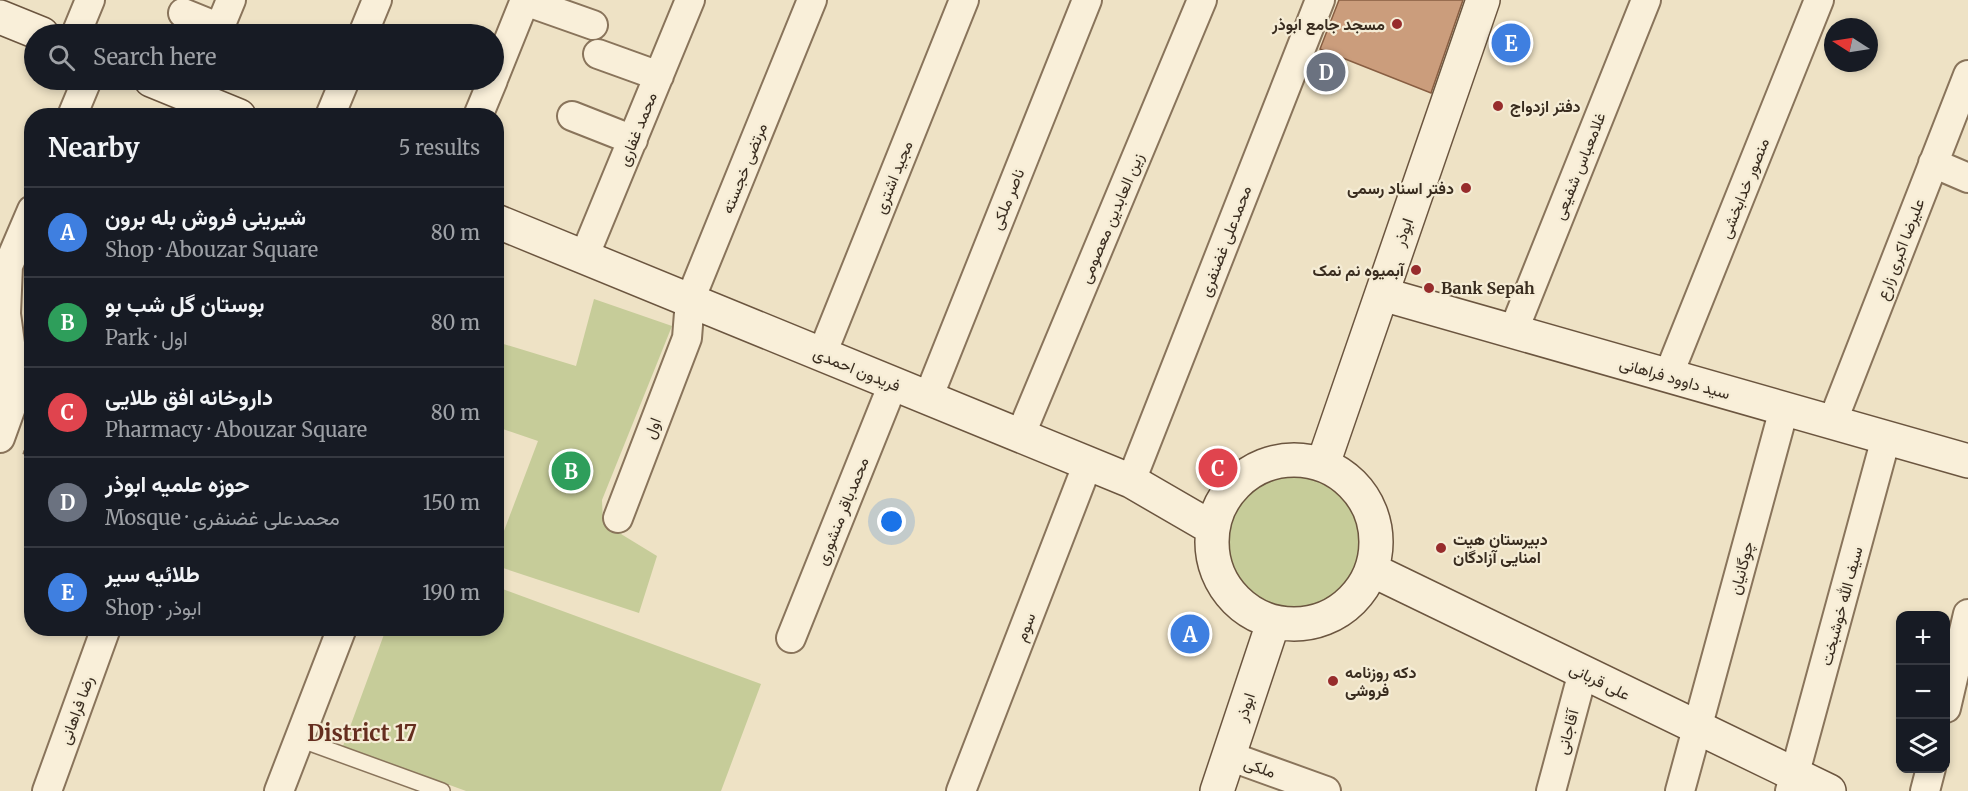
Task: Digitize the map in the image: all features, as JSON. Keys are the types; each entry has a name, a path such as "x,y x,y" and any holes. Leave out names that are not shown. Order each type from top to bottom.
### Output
{"street":[{"path":"80,24 90,0"},
{"path":"221,24 231,0"},
{"path":"367,24 377,0"},
{"name":"محمد غفاری","path":"584,257 690,0"},
{"name":"مرتضی خجسته","path":"687,338 690,300 812,0"},
{"name":"مجید اشتری","path":"822,354 964,0"},
{"name":"ناصر ملکی","path":"928,398 1087,0"},
{"name":"زین العابدین معصومی","path":"1020,436 1202,0"},
{"name":"محمدعلی غضنفری","path":"1131,481 1320,0"},
{"name":"ابوذر","path":"1323,464 1483,0"},
{"name":"غلامعباس شفیعی","path":"1513,332 1646,0"},
{"name":"منصور خدابخشی","path":"1668,376 1819,0"},
{"path":"504,52 525,1 593,25"},
{"path":"183,12 205,24"},
{"path":"0,17 24,27"},
{"path":"598,54 659,76"},
{"name":"علیرضا اکبری زارع","path":"1832,423 1968,75"},
{"path":"75,108 83,90"},
{"path":"198,90 226,108"},
{"path":"333,108 341,90"},
{"path":"481,108 488,90"},
{"path":"572,116 633,140"},
{"path":"1933,163 1968,178"},
{"name":"فریدون احمدی","path":"504,226 1131,481 1212,528"},
{"path":"0,438 13,402 12,358 6,314 8,266 24,229"},
{"name":"سید داوود فراهانی","path":"1382,294 1968,461"},
{"name":"اول","path":"618,518 687,338"},
{"name":"محمدباقر منشوری","path":"791,638 893,384"},
{"name":"چوگانیان","path":"1680,791 1784,409"},
{"name":"سیف الله خوشبخت","path":"1793,783 1886,438"},
{"path":"1299,459 1323,464 1346,477 1363,496 1374,519 1377,545 1372,570 1342,610 1321,621 1297,625 1273,623 1250,613 1232,597 1216,568 1212,553 1212,528 1224,499 1234,485 1253,470 1275,461 1299,459"},
{"name":"سوم","path":"961,791 1088,463"},
{"name":"علی قربانی","path":"1372,570 1697,728 1793,783 1829,791"},
{"path":"1950,691 1968,614"},
{"name":"ابوذر","path":"1217,791 1273,623"},
{"name":"رضا فراهانی","path":"47,791 103,636"},
{"path":"279,791 339,636"},
{"name":"آقاجانی","path":"1551,791 1584,672"},
{"name":"ملکی","path":"1229,756 1326,791"},
{"path":"1925,791 1930,773"}],"lane":[{"path":"299,739 442,791"}],"green space":[{"path":"594,299 672,326 602,500 603,523 657,556 639,613 504,568 504,531 538,441 504,429 504,344 576,366"},
{"path":"1292,469 1320,475 1343,491 1359,514 1365,542 1359,570 1343,593 1320,609 1292,615 1264,609 1241,593 1225,570 1219,542 1225,514 1241,491 1264,475"},
{"path":"504,590 761,684 721,791 466,791 343,746 383,636 504,636"}],"building":[{"name":"مسجد جامع ابوذر","path":"1339,0 1463,0 1431,93 1320,49"}],"place":[{"name":"مسجد جامع ابوذر","path":"1397,24"},
{"name":"طلائیه سیر","path":"1511,43"},
{"name":"حوزه علمیه ابوذر","path":"1326,72"},
{"name":"دفتر ازدواج","path":"1498,106"},
{"name":"دفتر اسناد رسمی","path":"1466,188"},
{"name":"آبمیوه نم نمک","path":"1416,270"},
{"name":"Bank Sepah","path":"1429,288"},
{"name":"داروخانه افق طلایی","path":"1218,468"},
{"name":"بوستان گل شب بو","path":"571,471"},
{"name":"دبیرستان هیت امنایی آزادگان","path":"1441,548"},
{"name":"شیرینی فروش بله برون","path":"1190,634"},
{"name":"دکه روزنامه فروشی","path":"1333,681"}],"district":[{"name":"District 17","path":"362,733"}]}
